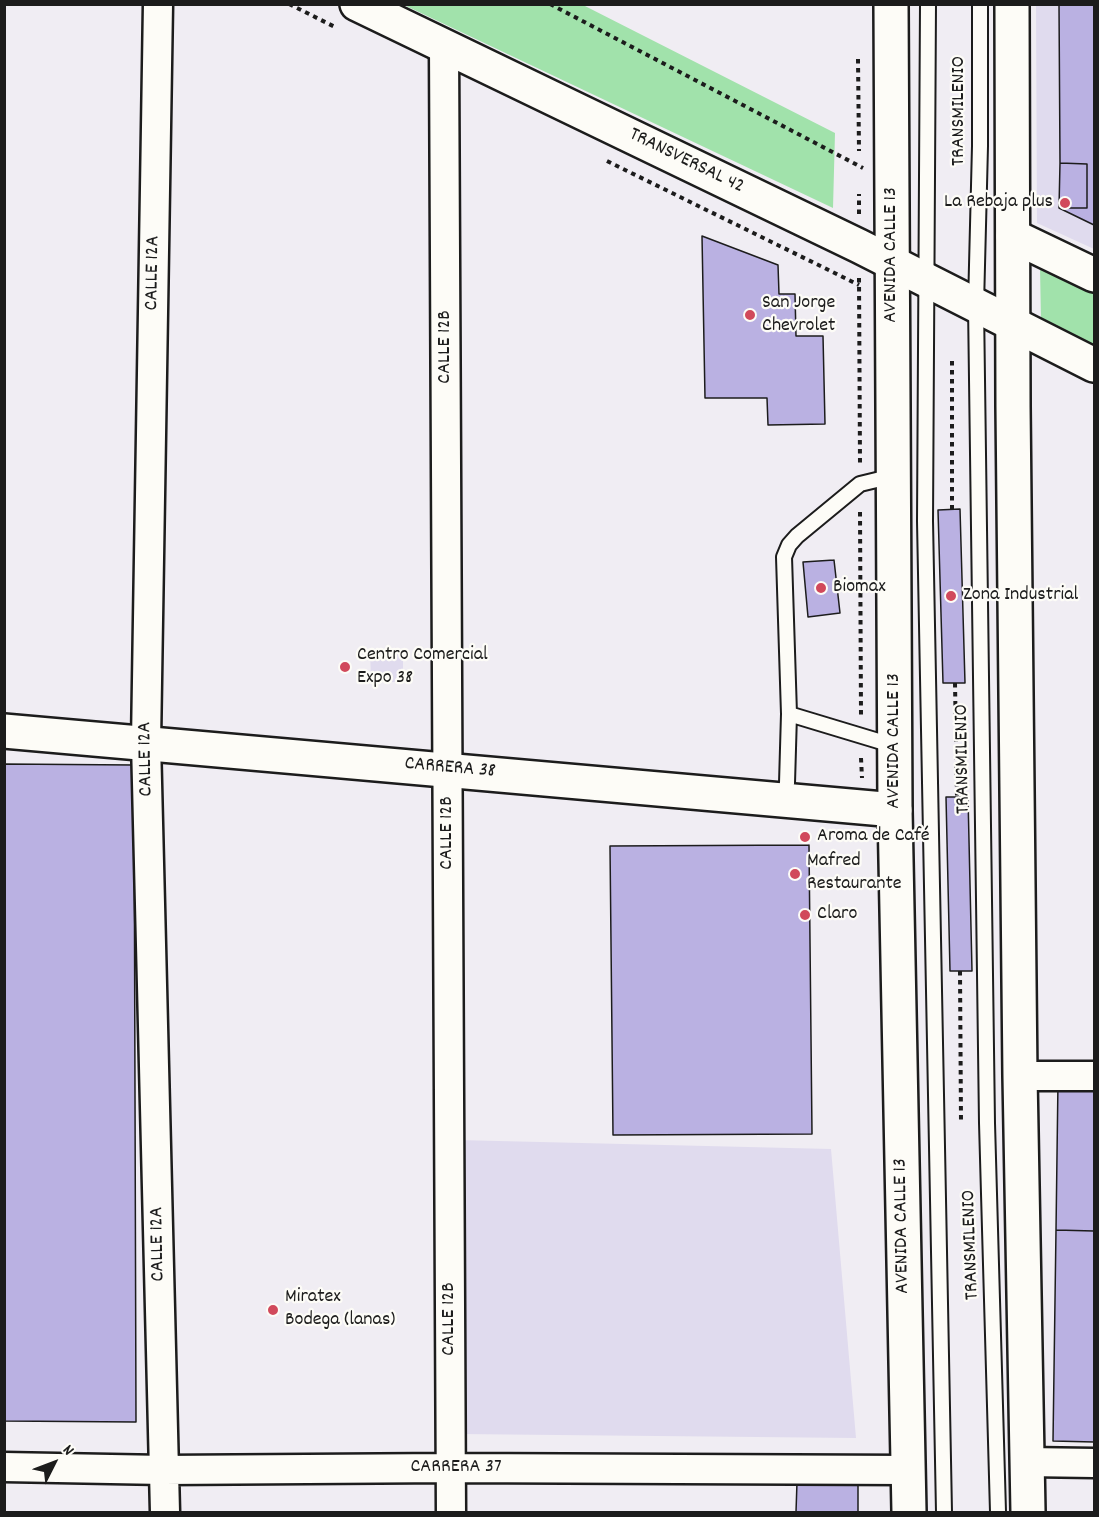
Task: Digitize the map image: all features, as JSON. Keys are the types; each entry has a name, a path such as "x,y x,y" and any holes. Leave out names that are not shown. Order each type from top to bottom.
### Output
{"main road":[{"name":"TRANSVERSAL 42","path":"357,4 892,262 1095,365"},
{"name":"AVENIDA CALLE 13","path":"891,4 895,810 909,1512"},
{"path":"1012,4 1020,1076 1028,1512"},
{"path":"1013,236 1095,275"},
{"name":"CARRERA 38","path":"4,731 895,810"}],"street":[{"name":"CALLE 12A","path":"158,4 146,742 165,1512"},
{"name":"CALLE 12B","path":"444,46 451,1512"},
{"path":"1020,1076 1095,1076"},
{"path":"1027,1462 1095,1463"},
{"name":"CARRERA 37","path":"4,1467 164,1470 450,1468 908,1470"}],"lane":[{"name":"TRANSMILENIO","path":"928,4 925,556 944,1512"},
{"name":"TRANSMILENIO","path":"980,4 980,146 976,305 987,1123 998,1512"},
{"path":"783,800 787,783 789,714 784,557 789,545 860,484 893,476"},
{"path":"789,714 895,746"}],"path":[{"path":"550,4 892,183"},
{"path":"952,361 952,509"},
{"path":"955,683 957,797"},
{"path":"960,971 961,1122 967,1122"}],"shaded area":[{"path":"1036,5 1094,5 1094,249 1037,223"},
{"path":"370,648 403,649 403,682 371,682"},
{"path":"457,1140 831,1149 856,1438 458,1434"}],"green space":[{"path":"404,5 583,5 835,133 833,208"},
{"path":"1040,267 1094,294 1094,348 1041,322"}],"building":[{"path":"1059,4 1094,4 1094,225 1059,208 1087,208 1087,164 1060,163"},
{"path":"1060,163 1087,164 1087,208 1059,208"},
{"name":"San Jorge Chevrolet","path":"702,236 778,265 779,294 795,294 796,336 823,336 825,424 768,425 767,398 705,398"},
{"name":"Zona Industrial","path":"960,509 965,683 943,683 938,510"},
{"name":"Biomax","path":"834,560 840,613 808,617 803,562"},
{"path":"4,764 134,765 136,1422 4,1421"},
{"path":"946,797 968,797 972,971 950,971"},
{"path":"809,845 812,1134 613,1135 610,846"},
{"path":"1058,1081 1094,1082 1094,1231 1056,1230"},
{"path":"1056,1230 1094,1231 1094,1442 1053,1441"},
{"path":"797,1482 858,1485 858,1512 796,1512"}],"place":[{"name":"La Rebaja plus","path":"1065,203"},
{"name":"San Jorge Chevrolet","path":"750,315"},
{"name":"Biomax","path":"821,588"},
{"name":"Zona Industrial","path":"951,596"},
{"name":"Centro Comercial Expo 38","path":"345,667"},
{"name":"Aroma de Café","path":"805,837"},
{"name":"Mafred Restaurante","path":"795,874"},
{"name":"Claro","path":"805,915"},
{"name":"Miratex Bodega (lanas)","path":"273,1310"}]}
